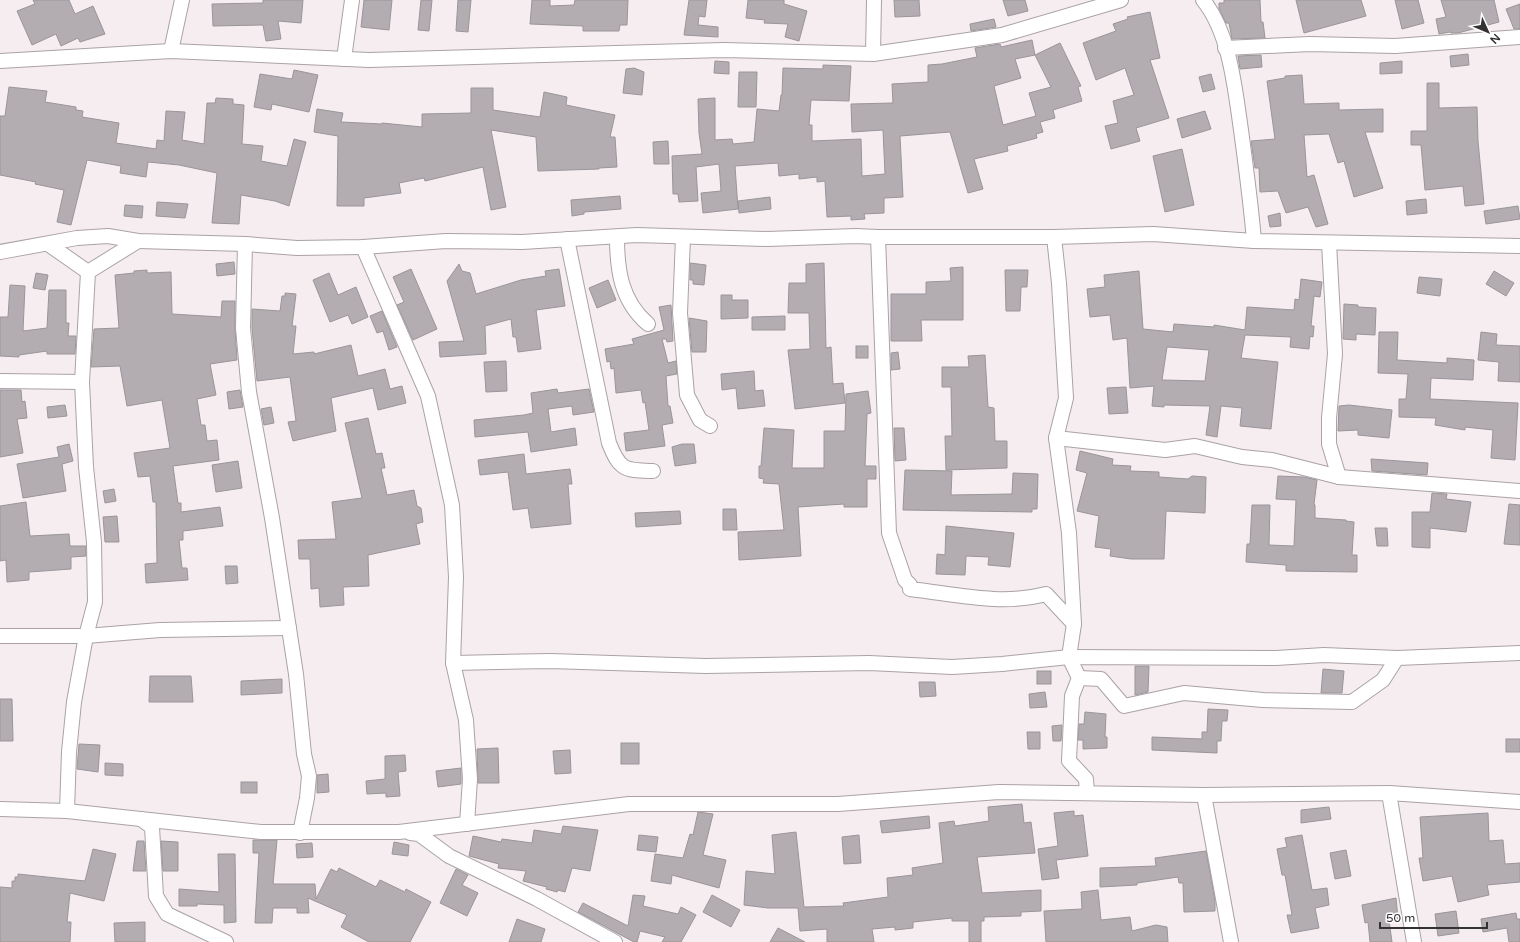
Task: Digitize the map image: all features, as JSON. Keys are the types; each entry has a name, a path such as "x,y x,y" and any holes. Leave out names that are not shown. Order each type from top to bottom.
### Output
{"street":[{"path":"171,52 182,0"},
{"path":"344,59 352,0"},
{"path":"873,54 874,0"},
{"path":"0,60 171,52 369,60 723,50 873,54 1002,35 1121,0"},
{"path":"1203,0 1212,11 1225,48 1234,82 1250,193 1254,241"},
{"path":"1225,48 1310,44 1395,46 1520,37"},
{"path":"0,252 77,238 108,236 138,241 245,244 297,248 363,248 446,241 522,242 617,237 767,239 856,236 1054,237 1153,234 1254,241 1520,246"},
{"path":"617,237 617,265 626,293 639,316 648,324"},
{"path":"684,237 680,313 687,395 700,420 710,426"},
{"path":"878,237 889,533 905,580 910,585 910,589 992,599 1015,600 1046,594 1074,624"},
{"path":"1054,237 1059,283 1066,398 1056,438 1069,533 1074,624 1069,657 1079,678 1072,696 1069,761 1086,779 1088,793"},
{"path":"567,239 609,443 616,461 629,470 653,471"},
{"path":"88,272 138,241"},
{"path":"1329,243 1335,354 1329,418 1329,444 1339,477"},
{"path":"48,244 88,272"},
{"path":"245,244 243,328 249,392 272,518 296,674 304,754 309,776 307,798 300,833"},
{"path":"363,248 428,396 452,505 456,576 453,663 466,720 470,779 467,824"},
{"path":"67,811 69,752 74,702 86,636 95,602 94,542 86,467 82,382 88,272"},
{"path":"0,381 82,382"},
{"path":"1056,438 1165,450 1195,446 1242,457 1272,460 1339,477 1520,491"},
{"path":"0,636 86,636 160,630 288,628"},
{"path":"453,663 550,661 704,666 869,663 952,667 1002,664 1069,657 1276,658 1324,655 1397,658 1520,653"},
{"path":"1079,678 1101,679 1124,706 1184,693 1263,700 1352,702 1383,680 1397,658"},
{"path":"0,809 67,811 261,832 300,833 399,832 629,804 838,804 999,792 1204,794 1389,793 1520,802"},
{"path":"1389,793 1414,942"},
{"path":"1204,794 1231,942"},
{"path":"140,819 152,827 156,896 167,914 226,942"},
{"path":"399,832 419,834 449,856 537,899 615,942"}],"building":[{"path":"33,0 69,0 75,14 93,6 105,34 80,42 78,38 61,46 56,34 32,45 17,11 35,4"},
{"path":"263,0 303,0 301,23 278,21 281,39 266,41 263,25 213,26 212,4 263,3"},
{"path":"364,0 392,0 389,30 361,27"},
{"path":"421,0 432,0 429,31 418,30"},
{"path":"458,0 471,0 468,32 456,31"},
{"path":"532,0 550,0 550,6 574,5 575,0 628,0 627,25 620,25 619,31 583,31 583,26 530,24"},
{"path":"689,0 707,0 705,17 699,16 698,25 718,27 718,37 684,35"},
{"path":"748,0 784,0 784,4 807,11 799,41 785,37 788,24 764,23 765,20 746,18"},
{"path":"894,0 919,0 920,16 895,17"},
{"path":"1003,0 1025,0 1028,11 1008,16"},
{"path":"1224,0 1260,0 1261,22 1263,22 1265,38 1232,39 1229,23 1226,23 1219,9 1219,3 1224,3"},
{"path":"1296,0 1361,0 1366,16 1304,33"},
{"path":"1395,0 1418,0 1424,23 1402,29"},
{"path":"1441,0 1494,0 1499,22 1458,33 1450,32 1439,34 1436,19 1446,17"},
{"path":"1520,4 1520,29 1514,29 1506,9"},
{"path":"1150,12 1160,58 1150,60 1169,118 1136,128 1140,141 1111,149 1105,126 1118,123 1113,101 1134,95 1125,68 1096,80 1083,43 1116,31 1113,24 1128,19 1127,17"},
{"path":"994,19 996,27 971,31 970,24"},
{"path":"1032,40 1035,55 1060,43 1081,86 1078,87 1082,101 1053,110 1055,118 1040,122 1043,132 1036,134 1037,138 1007,146 1008,151 974,159 983,189 968,193 950,132 900,136 903,197 884,198 884,213 864,214 865,219 851,220 851,216 827,217 825,181 817,182 817,177 799,179 799,174 779,176 778,163 735,166 738,209 703,213 701,193 721,191 719,164 696,167 698,201 679,202 678,194 673,194 672,156 702,154 699,133 698,99 715,98 715,140 732,139 733,144 754,142 757,109 779,111 782,95 783,68 823,69 823,65 851,66 849,101 811,100 809,125 812,125 812,141 861,139 862,176 885,174 883,130 852,132 851,104 893,103 892,84 928,82 928,65 942,64 977,57 975,48 1000,44 1001,47","holes":["1035,55 1051,87 1029,93 1036,116 1003,125 994,86 1021,78 1015,59"]},
{"path":"1468,54 1469,65 1451,67 1450,56"},
{"path":"1261,55 1262,67 1240,69 1238,56"},
{"path":"715,61 729,62 729,74 714,73"},
{"path":"1402,61 1402,73 1380,74 1380,63"},
{"path":"634,68 644,72 642,95 623,93 626,69"},
{"path":"294,70 318,75 309,112 272,104 271,110 254,107 260,74 292,79"},
{"path":"739,72 757,72 756,107 738,107"},
{"path":"1211,74 1215,89 1203,92 1199,77"},
{"path":"1302,75 1304,104 1339,103 1339,110 1383,109 1383,132 1365,132 1383,188 1354,197 1344,161 1338,163 1329,134 1304,135 1307,177 1314,175 1328,224 1316,227 1308,207 1286,213 1278,191 1260,192 1259,168 1255,168 1251,141 1275,139 1267,81 1285,78 1285,76"},
{"path":"1427,83 1439,83 1439,108 1477,107 1478,141 1484,204 1465,206 1463,186 1425,190 1421,145 1411,145 1411,131 1427,131"},
{"path":"9,87 47,91 45,102 76,107 76,110 83,111 82,117 119,123 116,143 156,149 157,140 164,141 166,111 185,112 182,140 204,144 207,103 215,103 216,98 233,99 233,104 244,105 242,144 263,146 261,161 287,166 294,139 306,142 289,206 275,201 241,195 239,224 212,223 217,173 179,165 148,162 146,177 120,173 121,166 87,160 71,225 57,222 64,190 35,184 36,182 0,175 0,116 5,116"},
{"path":"471,88 493,88 493,110 540,117 544,92 567,97 566,105 615,115 610,137 615,137 617,167 538,171 536,137 491,130 506,207 491,210 483,167 425,181 424,178 399,183 401,193 364,198 364,206 337,206 338,136 314,132 317,109 343,113 341,122 382,123 422,127 422,114 471,113"},
{"path":"1205,111 1211,129 1182,138 1177,119"},
{"path":"668,141 669,164 654,164 653,142"},
{"path":"1182,149 1194,205 1165,212 1153,156"},
{"path":"620,196 621,209 584,212 584,214 572,216 571,200"},
{"path":"770,197 771,209 739,213 738,201"},
{"path":"1426,199 1427,213 1407,215 1406,201"},
{"path":"157,202 188,204 185,218 156,216"},
{"path":"125,205 143,206 142,218 124,216"},
{"path":"1518,206 1520,219 1486,224 1484,211"},
{"path":"1280,213 1281,226 1270,227 1268,216"},
{"path":"234,262 235,274 217,276 216,264"},
{"path":"690,263 706,265 704,285 693,284 693,280 690,280"},
{"path":"824,263 826,348 831,347 833,384 843,383 845,403 795,409 788,350 810,349 809,313 788,313 789,283 806,283 806,264"},
{"path":"459,264 462,271 470,273 476,294 521,280 546,276 545,271 559,269 565,306 536,310 541,349 518,352 516,337 513,337 511,319 485,326 486,354 440,357 439,342 464,341 447,281"},
{"path":"963,267 963,320 921,320 922,341 891,341 891,294 926,294 926,282 951,281 950,268"},
{"path":"411,269 437,329 413,340 397,305 404,302 393,277"},
{"path":"147,270 147,273 171,272 172,314 221,317 222,301 235,301 237,360 210,364 216,395 197,399 201,425 205,425 207,441 217,440 219,460 173,466 178,503 181,503 181,512 220,507 223,526 183,531 183,540 179,540 182,568 187,568 188,580 146,583 145,564 157,563 156,502 153,502 150,476 138,477 134,453 170,448 162,400 127,406 120,366 91,367 94,329 119,328 115,275"},
{"path":"1005,270 1028,270 1027,287 1021,287 1020,311 1006,311"},
{"path":"1139,271 1143,329 1173,332 1174,324 1214,327 1214,325 1245,330 1247,307 1294,310 1295,299 1299,300 1301,279 1322,282 1320,297 1314,296 1311,326 1314,326 1313,337 1310,336 1309,349 1290,347 1291,337 1245,335 1241,358 1278,362 1271,429 1240,426 1242,408 1221,406 1217,437 1206,435 1210,406 1152,406 1154,386 1130,388 1127,338 1113,340 1110,315 1090,317 1087,289 1105,287 1104,275","holes":["1167,347 1209,350 1205,381 1162,380"]},
{"path":"1494,271 1514,283 1506,296 1486,284"},
{"path":"36,273 48,275 45,290 33,288"},
{"path":"329,273 338,295 356,287 368,317 352,324 348,315 330,322 313,280"},
{"path":"1419,277 1442,279 1440,296 1417,293"},
{"path":"608,280 616,300 597,308 589,288"},
{"path":"10,285 25,286 23,331 47,328 49,290 66,290 66,323 69,323 68,336 76,336 75,354 47,354 47,351 19,355 19,357 0,356 0,317 8,317"},
{"path":"285,293 296,294 292,326 296,326 293,354 314,352 314,354 351,345 358,376 385,369 390,389 402,386 406,403 378,410 373,388 331,398 336,431 293,441 288,422 296,421 290,377 257,381 252,328 252,309 280,311 282,296 285,296"},
{"path":"721,295 732,295 732,300 748,300 748,318 721,319"},
{"path":"1344,304 1358,305 1358,307 1376,308 1375,335 1356,334 1356,340 1343,339"},
{"path":"671,305 673,341 667,342 666,339 662,339 668,363 676,361 677,374 666,376 668,406 670,406 673,423 662,425 665,446 626,451 624,433 649,430 645,402 643,403 641,390 616,393 614,368 611,369 610,361 607,362 605,349 634,344 632,339 664,330 659,307"},
{"path":"382,311 397,347 389,350 383,331 377,333 370,316"},
{"path":"785,316 785,330 752,330 752,317"},
{"path":"689,318 707,321 706,352 692,352"},
{"path":"1379,332 1398,332 1397,360 1447,363 1447,358 1474,360 1473,380 1431,378 1430,399 1518,403 1515,460 1491,458 1493,430 1465,427 1465,430 1435,425 1436,418 1399,417 1399,399 1406,399 1408,374 1378,373"},
{"path":"1481,332 1497,334 1496,345 1520,346 1520,382 1498,381 1499,362 1478,360"},
{"path":"856,346 868,346 868,358 856,358"},
{"path":"898,352 900,369 891,370 891,353"},
{"path":"985,355 988,407 994,408 995,441 1007,441 1007,468 946,470 945,436 952,436 951,387 942,387 942,367 969,367 968,356"},
{"path":"506,361 507,391 486,392 484,362"},
{"path":"754,371 755,391 763,390 765,406 738,409 736,388 722,390 721,374"},
{"path":"1126,387 1128,413 1109,414 1107,388"},
{"path":"557,389 558,393 589,389 594,412 573,415 572,406 548,409 551,432 575,428 577,445 531,452 528,432 475,437 474,420 533,413 531,393"},
{"path":"0,390 21,390 22,402 25,401 27,418 17,419 23,453 0,457"},
{"path":"240,390 243,407 229,409 227,392"},
{"path":"868,391 871,413 867,414 865,466 876,466 876,479 867,479 867,507 844,507 844,504 798,507 801,556 739,560 738,532 784,530 779,484 763,483 764,479 759,478 764,428 794,430 792,468 824,468 824,431 845,431 846,394"},
{"path":"65,405 67,416 48,418 47,407"},
{"path":"1349,405 1392,410 1389,438 1358,435 1358,430 1338,431 1339,406"},
{"path":"271,407 274,423 264,425 261,409"},
{"path":"368,418 376,454 382,453 385,468 381,468 387,495 414,490 417,506 421,508 423,522 416,524 420,544 368,555 369,586 343,587 344,605 320,607 319,588 311,589 310,559 299,559 298,540 336,539 332,502 362,498 345,423"},
{"path":"894,428 904,428 906,460 895,461"},
{"path":"69,444 73,461 62,464 66,491 23,498 17,464 59,457 57,447"},
{"path":"682,444 694,444 696,463 675,466 672,447"},
{"path":"1080,451 1113,459 1112,465 1131,466 1130,471 1159,472 1159,477 1188,479 1192,476 1206,477 1205,513 1166,511 1164,559 1131,559 1110,556 1111,549 1095,547 1099,516 1077,511 1087,473 1076,470"},
{"path":"524,454 526,474 570,469 572,484 568,484 571,524 531,528 528,508 513,510 508,472 480,475 478,460"},
{"path":"1371,459 1428,463 1427,475 1372,471"},
{"path":"238,461 242,488 216,492 212,465"},
{"path":"905,470 952,471 951,495 1012,494 1013,473 1038,474 1037,509 1032,509 1032,512 903,510"},
{"path":"1278,476 1304,477 1317,480 1314,504 1315,518 1354,522 1352,555 1357,555 1357,572 1286,571 1286,565 1246,562 1247,544 1250,544 1252,505 1270,505 1269,545 1294,546 1296,500 1276,499"},
{"path":"114,489 116,501 105,503 103,491"},
{"path":"1432,493 1447,494 1446,499 1471,502 1466,532 1430,528 1430,548 1412,547 1412,512 1430,512"},
{"path":"26,502 30,536 69,534 70,546 86,546 86,556 71,557 71,569 29,572 29,580 7,582 6,560 0,561 0,506"},
{"path":"1509,504 1520,505 1520,545 1504,544"},
{"path":"723,509 736,509 737,530 723,530"},
{"path":"680,511 681,524 636,527 635,513"},
{"path":"117,516 119,542 105,542 103,517"},
{"path":"946,526 1014,533 1010,567 988,565 989,557 966,556 965,575 936,574 937,554 945,555"},
{"path":"1375,528 1387,528 1388,546 1377,546"},
{"path":"225,566 237,566 238,583 226,584"},
{"path":"1135,666 1149,666 1148,692 1135,695"},
{"path":"1323,669 1344,671 1342,693 1321,693"},
{"path":"1037,671 1051,671 1051,684 1037,684"},
{"path":"150,676 191,676 193,702 149,702"},
{"path":"282,679 282,693 241,695 241,681"},
{"path":"919,682 935,682 936,696 920,697"},
{"path":"1045,692 1047,707 1030,708 1029,694"},
{"path":"0,699 12,699 13,741 0,741"},
{"path":"1208,709 1228,710 1227,721 1222,721 1221,741 1217,741 1217,753 1152,750 1152,737 1202,739 1202,732 1207,732"},
{"path":"1085,712 1106,714 1105,737 1107,737 1107,748 1083,749 1083,740 1078,740 1079,724 1084,724"},
{"path":"1062,725 1061,741 1053,741 1052,726"},
{"path":"1027,732 1040,732 1040,749 1028,749"},
{"path":"1506,739 1520,739 1520,752 1506,752"},
{"path":"621,743 639,743 639,764 621,764"},
{"path":"79,744 100,745 98,772 77,769"},
{"path":"498,748 499,783 478,783 477,749"},
{"path":"570,750 571,773 555,774 553,751"},
{"path":"405,755 406,771 398,772 400,796 386,797 386,793 367,794 366,781 385,779 385,756"},
{"path":"105,763 123,764 123,776 105,775"},
{"path":"461,768 461,784 438,787 436,771"},
{"path":"328,774 329,792 317,793 317,775"},
{"path":"241,782 257,782 257,793 241,793"},
{"path":"1022,804 1024,823 1031,822 1035,853 977,857 982,893 1041,890 1041,911 1021,912 1021,916 984,917 984,921 981,921 981,942 969,942 969,921 952,921 952,918 913,922 913,928 895,930 895,927 872,929 874,942 827,942 827,929 800,931 798,908 768,908 744,905 746,871 775,874 772,835 796,832 804,907 844,906 843,903 888,897 887,878 913,875 912,868 943,863 939,823 954,821 955,826 989,821 988,807"},
{"path":"1329,807 1331,819 1301,823 1301,810"},
{"path":"1074,811 1074,816 1083,815 1088,856 1056,860 1059,878 1042,880 1038,849 1058,846 1054,813"},
{"path":"698,812 713,814 703,855 726,860 719,888 672,875 671,884 651,881 655,854 683,858 690,834 693,835"},
{"path":"1488,813 1489,841 1503,840 1505,864 1520,863 1520,882 1487,885 1489,895 1458,902 1452,876 1423,881 1419,858 1423,858 1420,817"},
{"path":"929,816 930,828 882,833 880,821"},
{"path":"563,826 598,830 590,871 572,868 565,892 558,890 557,892 546,889 547,887 523,881 526,871 498,868 499,864 469,856 473,836 501,842 502,839 532,843 534,830 561,834"},
{"path":"639,835 658,837 656,852 637,850"},
{"path":"859,835 861,863 844,864 842,837"},
{"path":"1302,835 1312,890 1327,888 1329,905 1315,908 1319,928 1291,933 1287,915 1292,915 1285,875 1282,875 1277,849 1287,847 1285,838"},
{"path":"253,840 277,840 273,884 315,884 316,899 331,869 337,872 339,868 376,887 380,880 405,892 406,889 431,902 410,942 369,942 341,927 347,915 308,898 309,913 297,913 297,908 273,908 272,923 255,923 259,853 253,853"},
{"path":"137,841 144,841 146,871 133,871"},
{"path":"161,841 178,842 178,871 163,871"},
{"path":"394,842 409,845 408,856 392,854"},
{"path":"312,843 313,857 297,858 296,844"},
{"path":"93,849 116,854 104,901 70,893 67,922 71,922 70,942 0,942 0,887 12,888 12,881 15,881 15,877 18,877 18,874 85,881"},
{"path":"1346,850 1351,876 1335,879 1330,853"},
{"path":"1206,851 1215,900 1215,911 1184,912 1183,883 1179,883 1178,877 1137,883 1137,885 1100,887 1100,868 1156,866 1155,858"},
{"path":"218,854 235,854 236,922 224,923 224,905 197,904 197,906 179,906 179,889 219,892"},
{"path":"456,869 468,875 462,885 478,893 467,916 440,903"},
{"path":"1098,890 1101,920 1130,917 1132,931 1156,925 1167,927 1168,942 1046,942 1044,911 1082,909 1081,892"},
{"path":"633,895 645,896 643,906 678,914 681,907 696,915 681,942 662,942 665,937 640,931 637,942 634,942 578,912 583,903 628,926"},
{"path":"712,895 740,910 731,927 703,912"},
{"path":"1396,898 1398,919 1389,920 1392,942 1370,942 1368,922 1365,923 1362,905"},
{"path":"1456,911 1459,933 1438,936 1435,914"},
{"path":"1516,913 1517,919 1520,919 1520,942 1509,942 1507,928 1483,932 1481,919"},
{"path":"517,919 545,929 541,942 509,942"},
{"path":"145,922 145,942 115,942 114,923"},
{"path":"778,928 805,942 770,942"}]}
